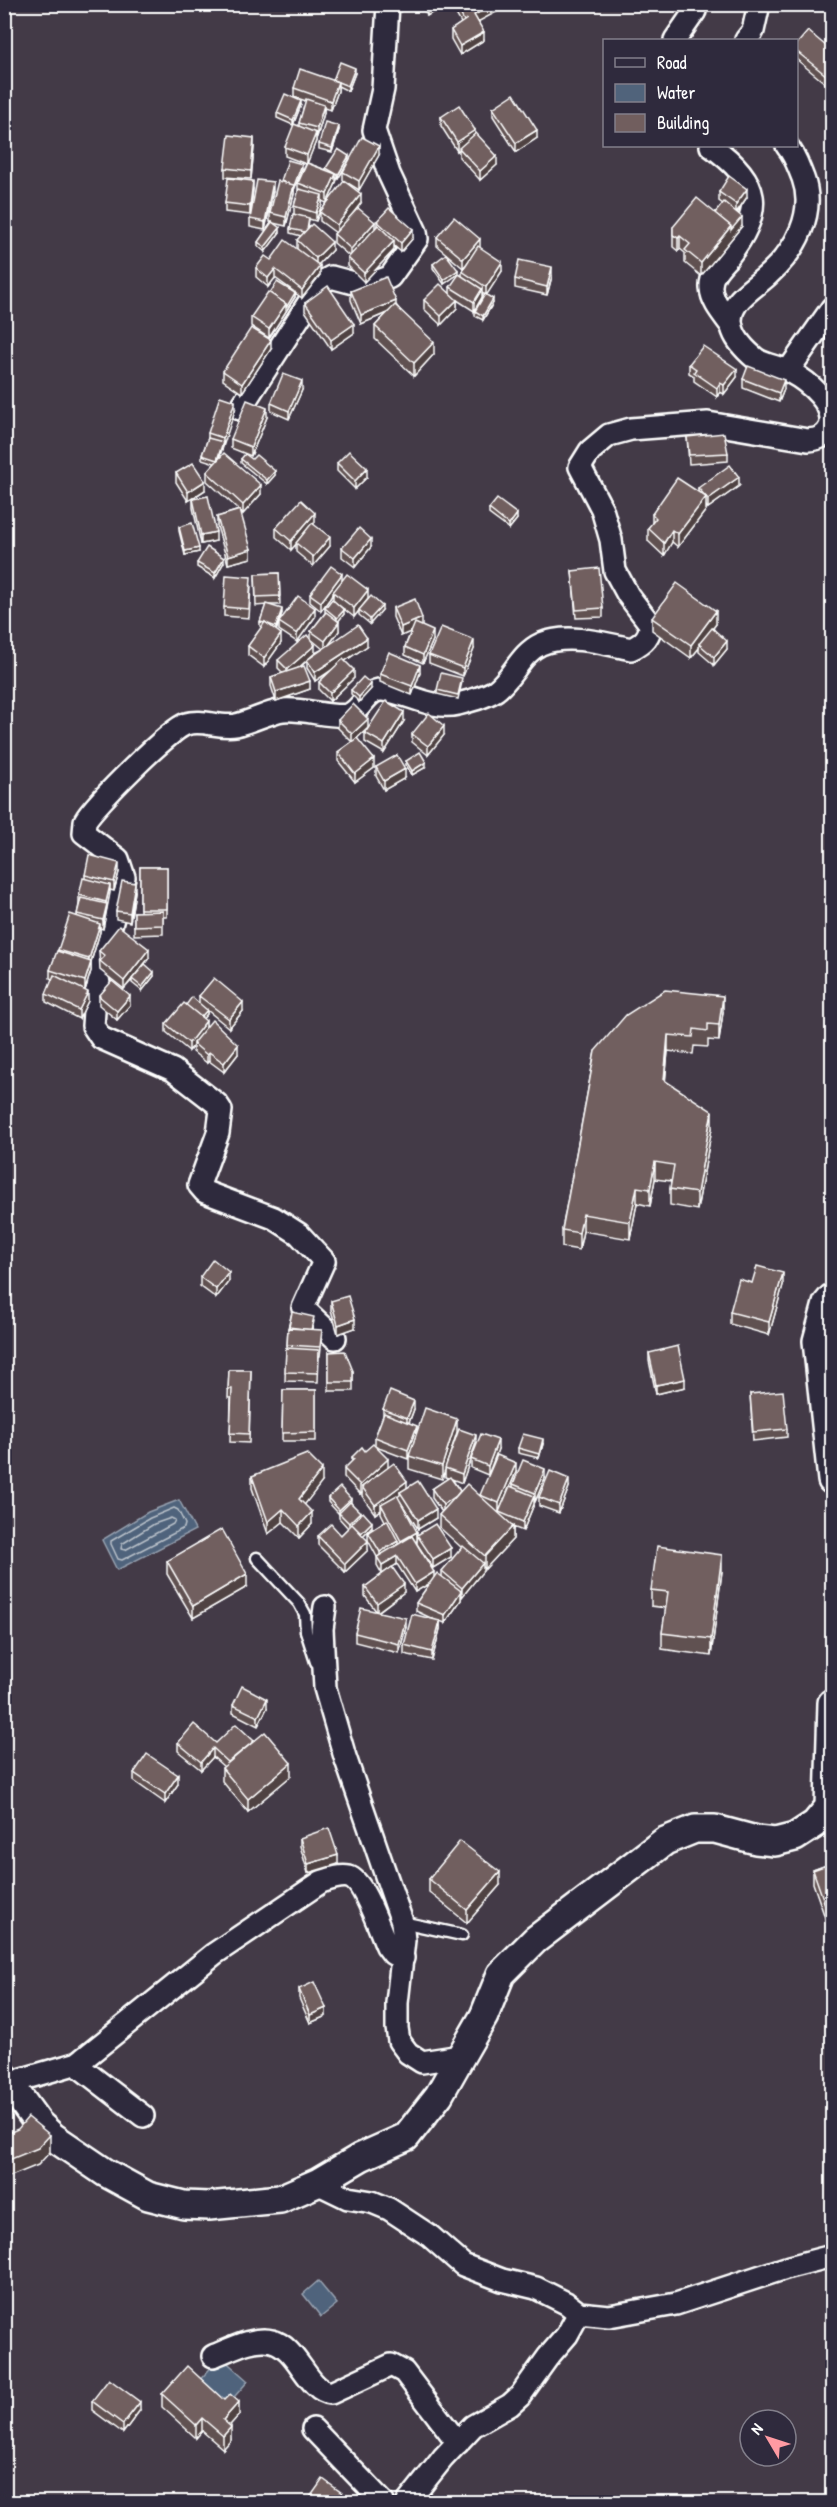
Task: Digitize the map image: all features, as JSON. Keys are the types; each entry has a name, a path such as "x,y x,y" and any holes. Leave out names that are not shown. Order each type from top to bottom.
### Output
{"street":[{"path":"240,409 322,282 331,277 365,286 390,277 417,239 416,232 389,174 374,130 383,89 388,4"},
{"path":"747,39 753,31 759,4"},
{"path":"676,39 695,11"},
{"path":"335,1338 303,1308 324,1261 299,1234 274,1218 205,1192 199,1185 218,1133 221,1110 217,1104 173,1070 100,1038 95,1032 95,996 99,984 95,961 110,930 124,877 118,859 84,833 85,821 165,738 185,724 199,722 224,727 257,720 281,710 345,715 355,710 374,691 382,690 428,704 455,705 474,700 497,689 523,658 540,645 565,639 631,649 638,646 649,635 650,624 628,595 615,571 612,540 602,509 580,467 590,451 609,435 632,429 708,423 808,440 820,439 827,432 831,422 829,409 810,385 788,371 759,361 738,341 731,325 714,300 711,287 712,277 742,238 754,205 752,188 722,153 713,147"},
{"path":"731,325 734,308 745,292 768,275 790,252 808,207 808,191 793,153 788,147"},
{"path":"788,371 832,308"},
{"path":"832,1298 827,1304 817,1341 832,1480"},
{"path":"325,1607 322,1629 325,1688 345,1757 402,1922 405,1940 397,2003 399,2041 408,2053 422,2062 461,2056"},
{"path":"403,1958 393,1954 387,1946 361,1886 350,1877 335,1877 321,1882 214,1954 78,2063 7,2079 38,2123 53,2137 126,2185 166,2202 209,2206 280,2199 316,2183 361,2157 406,2137 439,2094 484,2016 501,1974 519,1954 569,1913 665,1841 695,1829 715,1829 756,1840 776,1842 795,1837 815,1824 829,1807 832,1703"},
{"path":"78,2063 82,2069 143,2116"},
{"path":"316,2183 348,2198 372,2202 389,2209 430,2236 463,2265 501,2280 536,2288 566,2303 579,2313 609,2316 676,2304 789,2267 832,2256"},
{"path":"408,2502 473,2426 510,2405 520,2396 567,2335 579,2313"},
{"path":"213,2356 259,2341 273,2341 300,2364 318,2389 331,2393 391,2365 397,2367 404,2372 458,2443"},
{"path":"313,2429 383,2502"}],"lane":[{"path":"257,1558 299,1603 305,1614 306,1631 325,1688"},
{"path":"402,1922 462,1935"}],"water":[{"path":"179,1500 195,1530 117,1570 102,1540 148,1512"},
{"path":"318,2281 337,2304 321,2317 303,2294"},
{"path":"221,2357 248,2381 222,2411 194,2386"}],"building":[{"path":"457,4 494,4 474,15 484,32 460,46 451,30 467,19 464,21"},
{"path":"808,31 832,51 832,80 798,53 798,43"},
{"path":"340,62 355,68 348,86 333,80"},
{"path":"300,69 338,82 331,101 294,88"},
{"path":"285,94 301,101 293,120 277,113"},
{"path":"514,94 537,130 516,143 493,108"},
{"path":"306,99 324,105 317,128 299,123"},
{"path":"459,105 475,130 457,142 441,117"},
{"path":"325,122 339,126 332,148 319,144"},
{"path":"294,124 316,133 307,155 285,147"},
{"path":"476,133 497,156 480,171 459,148"},
{"path":"229,135 254,138 251,171 225,168"},
{"path":"362,137 379,146 359,181 343,172"},
{"path":"338,149 349,156 338,175 326,168"},
{"path":"288,160 302,164 294,186 281,181"},
{"path":"307,163 336,174 327,194 298,183"},
{"path":"729,176 747,189 736,204 719,192"},
{"path":"228,178 253,181 250,206 225,203"},
{"path":"257,180 273,182 265,222 250,219"},
{"path":"278,181 294,185 286,217 270,213"},
{"path":"344,181 361,194 337,225 320,212"},
{"path":"299,189 322,195 316,213 294,206"},
{"path":"697,198 731,226 701,263 685,250 690,244 680,236 678,238 673,235 673,227"},
{"path":"724,202 742,217 731,230 731,226 715,213"},
{"path":"358,208 375,222 351,249 334,234"},
{"path":"389,208 413,229 401,243 377,221"},
{"path":"293,214 309,218 305,232 290,229"},
{"path":"454,217 480,239 463,259 437,237"},
{"path":"272,222 280,228 265,247 258,242"},
{"path":"312,224 332,242 316,258 297,240"},
{"path":"378,225 394,241 364,273 348,258"},
{"path":"285,240 320,266 302,290 275,269 268,278 256,268 265,256 271,260"},
{"path":"478,246 502,262 486,287 462,271"},
{"path":"446,254 458,270 444,280 433,264"},
{"path":"519,260 552,267 547,287 515,279"},
{"path":"459,274 482,289 474,302 450,287"},
{"path":"386,277 396,301 361,315 351,291"},
{"path":"277,282 295,293 286,308 286,304 270,293"},
{"path":"440,284 457,300 441,316 424,300"},
{"path":"328,286 354,324 331,340 305,303"},
{"path":"268,292 286,304 269,329 251,317"},
{"path":"485,294 493,299 483,316 475,311"},
{"path":"395,305 434,342 414,363 375,326"},
{"path":"251,328 271,340 242,384 223,371"},
{"path":"703,346 737,369 724,385 720,383 717,388 694,372 696,369 689,364"},
{"path":"748,366 784,380 779,393 743,379"},
{"path":"283,374 302,381 289,411 271,403"},
{"path":"220,396 235,401 223,438 208,433"},
{"path":"247,400 267,408 251,447 231,439"},
{"path":"724,433 728,453 689,455 687,437"},
{"path":"208,438 223,442 217,460 202,455"},
{"path":"349,451 367,468 355,481 337,463"},
{"path":"224,453 261,485 243,505 207,472"},
{"path":"245,454 252,459 256,455 275,471 267,480 241,459"},
{"path":"193,463 205,481 188,492 176,473"},
{"path":"730,465 739,477 708,499 698,488"},
{"path":"677,478 706,497 678,534 672,530 664,543 648,528 656,518 652,514"},
{"path":"208,496 216,532 201,535 193,499"},
{"path":"497,499 517,514 509,525 489,509"},
{"path":"301,500 315,513 291,541 276,528"},
{"path":"240,510 251,549 228,556 217,517"},
{"path":"192,523 199,548 185,551 179,527"},
{"path":"312,523 330,537 313,557 296,543"},
{"path":"359,528 371,539 355,558 342,548"},
{"path":"207,547 224,558 215,573 197,563"},
{"path":"331,566 342,574 321,602 310,594"},
{"path":"599,568 603,608 576,610 572,571"},
{"path":"279,573 280,596 256,597 255,574"},
{"path":"347,574 368,590 354,608 333,592"},
{"path":"226,575 251,577 249,609 224,607"},
{"path":"677,583 716,611 691,645 652,618"},
{"path":"298,596 315,608 297,634 279,622"},
{"path":"371,596 382,606 370,619 359,610"},
{"path":"332,599 344,610 337,618 325,608"},
{"path":"415,599 422,618 401,627 393,608"},
{"path":"266,604 282,609 276,627 260,622"},
{"path":"326,612 339,622 325,641 311,631"},
{"path":"265,622 281,634 264,658 248,646"},
{"path":"415,623 433,631 423,655 405,647"},
{"path":"358,625 367,638 315,672 307,660"},
{"path":"441,627 474,640 463,668 429,655"},
{"path":"712,628 727,641 714,657 699,644"},
{"path":"307,635 315,645 287,669 278,660"},
{"path":"389,652 420,665 412,686 380,674"},
{"path":"343,659 354,670 330,693 319,682"},
{"path":"304,666 310,681 276,692 271,677"},
{"path":"441,673 462,678 458,695 437,690"},
{"path":"363,677 371,684 359,697 351,690"},
{"path":"386,701 404,712 384,744 365,733"},
{"path":"353,704 368,719 352,734 338,720"},
{"path":"429,713 444,726 428,746 412,734"},
{"path":"357,738 374,759 355,774 338,752"},
{"path":"420,752 426,762 412,771 406,761"},
{"path":"397,755 405,769 384,781 376,767"},
{"path":"89,855 119,863 114,882 85,875"},
{"path":"140,867 167,867 167,909 140,909"},
{"path":"83,878 110,885 106,902 79,895"},
{"path":"122,881 135,883 130,913 116,911"},
{"path":"81,898 107,904 103,920 77,914"},
{"path":"163,911 163,925 134,926 134,912"},
{"path":"70,914 100,924 89,959 58,950"},
{"path":"119,926 149,949 124,981 100,961 105,956 99,951"},
{"path":"57,951 91,962 85,981 50,970"},
{"path":"145,964 154,972 142,987 132,979"},
{"path":"54,975 88,992 79,1010 46,994"},
{"path":"214,978 243,1002 229,1019 199,996"},
{"path":"112,981 130,996 117,1011 99,996"},
{"path":"665,990 723,996 719,1025 708,1024 708,1031 694,1029 693,1037 668,1035 664,1080 712,1111 697,1193 670,1189 674,1165 655,1162 650,1189 637,1187 630,1222 583,1214 579,1233 562,1230 595,1051 626,1015"},
{"path":"192,997 207,1010 201,1017 186,1005"},
{"path":"184,1003 206,1021 189,1043 166,1024"},
{"path":"212,1020 238,1045 224,1063 209,1052 207,1055 193,1043"},
{"path":"213,1259 229,1272 216,1289 200,1277"},
{"path":"757,1266 783,1273 769,1322 730,1312 739,1279 752,1283"},
{"path":"348,1296 355,1319 338,1325 331,1301"},
{"path":"292,1312 314,1317 311,1330 289,1327"},
{"path":"288,1328 322,1330 320,1347 287,1345"},
{"path":"678,1346 685,1379 656,1385 649,1353"},
{"path":"286,1348 319,1350 318,1373 285,1372"},
{"path":"345,1351 353,1371 353,1382 329,1382 329,1352"},
{"path":"229,1370 251,1370 249,1434 230,1433 232,1389 228,1389"},
{"path":"283,1390 316,1390 316,1432 282,1433"},
{"path":"390,1391 414,1401 407,1418 383,1409"},
{"path":"783,1391 787,1429 753,1432 750,1394"},
{"path":"425,1408 457,1419 442,1466 409,1456"},
{"path":"384,1413 417,1426 408,1450 375,1437"},
{"path":"459,1429 476,1435 462,1474 445,1468"},
{"path":"481,1434 498,1440 488,1466 471,1459"},
{"path":"523,1434 543,1439 539,1454 518,1448"},
{"path":"373,1444 388,1459 360,1485 344,1469 362,1447 365,1451"},
{"path":"307,1454 322,1469 299,1499 312,1512 299,1526 283,1509 268,1522 252,1476"},
{"path":"497,1455 516,1463 499,1503 480,1495"},
{"path":"523,1460 545,1469 535,1493 513,1484"},
{"path":"394,1463 407,1481 375,1505 362,1487"},
{"path":"550,1471 569,1479 559,1505 539,1497"},
{"path":"450,1477 460,1491 443,1505 432,1489"},
{"path":"418,1481 436,1509 418,1520 400,1492"},
{"path":"467,1484 513,1526 485,1556 439,1515"},
{"path":"510,1486 534,1496 523,1522 499,1512"},
{"path":"340,1487 351,1499 339,1510 328,1498"},
{"path":"397,1495 417,1532 401,1541 381,1504"},
{"path":"350,1502 360,1512 349,1523 339,1513"},
{"path":"363,1512 372,1522 361,1533 351,1524"},
{"path":"387,1520 398,1541 380,1552 368,1532"},
{"path":"331,1524 341,1535 352,1524 368,1541 345,1564 318,1536"},
{"path":"435,1524 451,1548 433,1559 417,1535"},
{"path":"222,1529 247,1574 193,1606 167,1561"},
{"path":"412,1536 434,1572 415,1584 397,1556 382,1565 377,1557"},
{"path":"463,1546 483,1563 462,1588 442,1571"},
{"path":"657,1546 722,1555 711,1639 662,1633 668,1592 651,1590"},
{"path":"392,1567 404,1584 377,1603 365,1587"},
{"path":"437,1573 461,1591 445,1615 416,1603"},
{"path":"361,1608 406,1618 399,1644 355,1633"},
{"path":"412,1614 440,1621 432,1652 404,1645"},
{"path":"242,1686 267,1699 258,1717 233,1705"},
{"path":"194,1724 216,1743 236,1724 254,1741 228,1762 213,1748 201,1762 178,1743"},
{"path":"265,1732 291,1763 248,1799 222,1768"},
{"path":"147,1754 178,1775 165,1794 134,1773"},
{"path":"329,1828 338,1855 308,1864 300,1838"},
{"path":"460,1841 500,1872 467,1910 429,1879"},
{"path":"832,1863 832,1915 829,1916 813,1870"},
{"path":"314,1982 326,2008 310,2015 299,1989"},
{"path":"28,2117 50,2135 38,2148 4,2162 4,2135 18,2129"},
{"path":"187,2366 224,2400 230,2394 239,2402 223,2420 231,2427 223,2436 202,2418 196,2425 162,2394"},
{"path":"109,2379 140,2402 123,2424 92,2401"},
{"path":"323,2479 346,2496 341,2502 321,2502 311,2496"}]}
